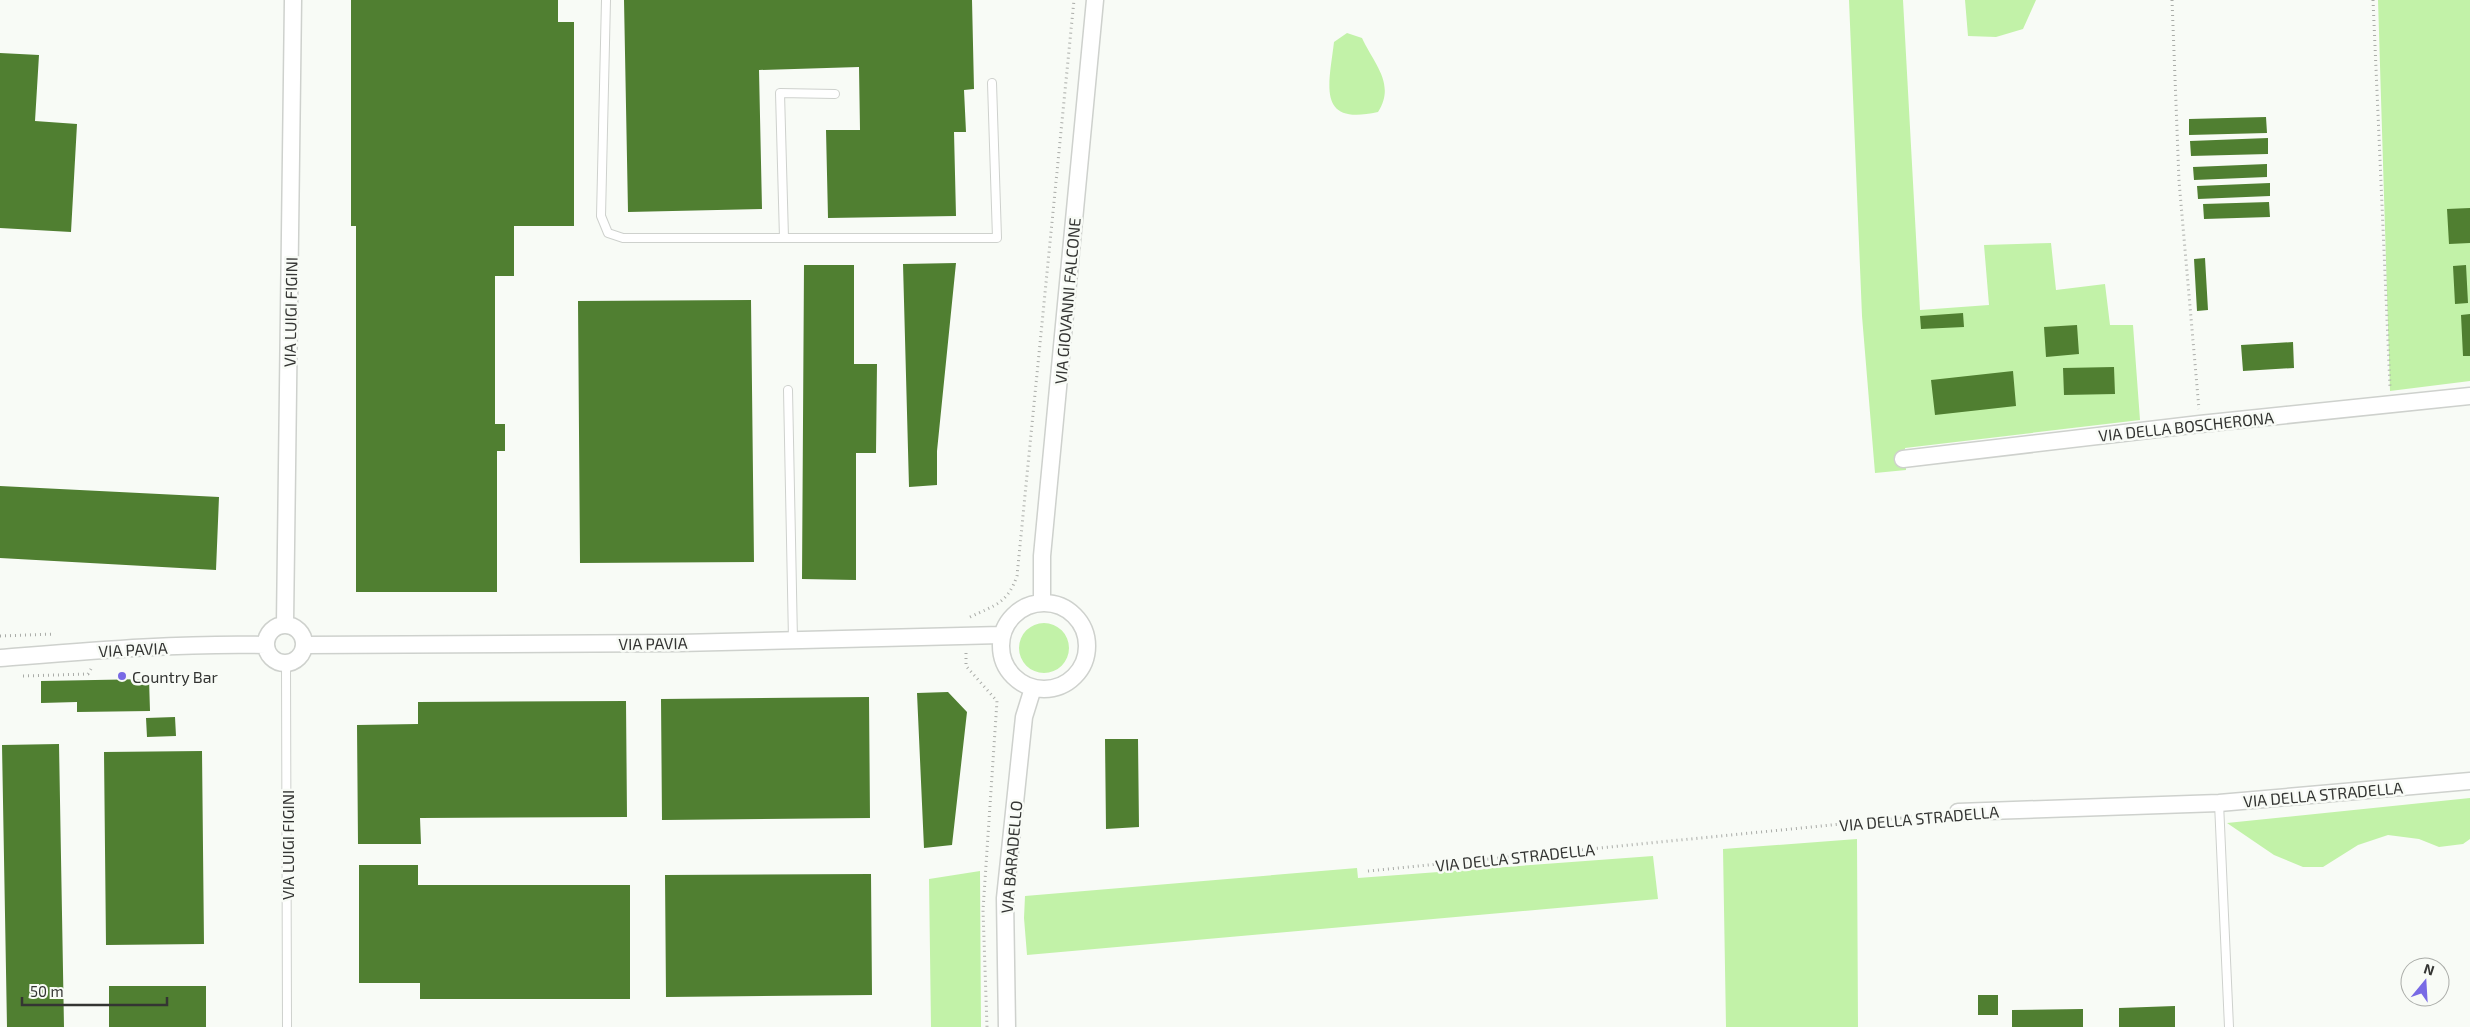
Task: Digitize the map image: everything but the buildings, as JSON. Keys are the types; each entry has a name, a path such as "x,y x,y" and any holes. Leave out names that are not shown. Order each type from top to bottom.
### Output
{"street":[{"name":"VIA LUIGI FIGINI","path":"285,624 293,0"},
{"name":"VIA GIOVANNI FALCONE","path":"1042,602 1042,556 1095,0"},
{"name":"VIA DELLA BOSCHERONA","path":"1903,459 2200,424 2470,396"},
{"path":"1042,602 1056,604 1075,617 1086,636 1087,651 1079,671 1062,686 1048,690 1033,688 1020,683 1010,674 1003,662 1000,649 1001,635 1007,622 1016,612 1028,605 1042,602"},
{"path":"285,624 295,627 303,635 305,645 302,654 295,661 286,663 276,661 269,654 266,645 271,631 275,627 285,624"},
{"name":"VIA PAVIA","path":"305,645 793,640 1001,635"},
{"name":"VIA PAVIA","path":"0,658 118,649 227,644 266,645"},
{"name":"VIA BARADELLO","path":"1007,1027 1005,898 1024,717 1033,688"},
{"name":"VIA DELLA STRADELLA","path":"1958,812 2219,803 2470,781"}],"lane":[{"path":"606,0 601,216 608,233 623,238 997,238 992,84"},
{"path":"784,238 780,93 835,94"},
{"path":"788,390 793,640"},
{"name":"VIA LUIGI FIGINI","path":"286,663 287,1027"},
{"path":"2219,803 2229,1027"}],"path":[{"path":"966,637 970,617 1000,604 1012,590 1017,576 1074,0"},
{"path":"2172,0 2179,181 2200,424"},
{"path":"2373,0 2391,405"},
{"path":"966,666 998,701 983,910 987,1027"},
{"name":"VIA DELLA STRADELLA","path":"1368,871 1958,812"}],"green space":[{"path":"1849,0 1903,0 1920,310 1989,305 1984,245 2051,243 2056,290 2105,284 2110,325 2133,325 2140,420 1905,448 1906,470 1875,473 1862,316"},
{"path":"1965,0 2036,0 2023,29 1996,37 1968,36"},
{"path":"2378,0 2470,0 2470,381 2390,391"},
{"path":"1347,33 1362,38 1381,74 1385,92 1378,112 1358,115 1344,113 1336,107 1331,98 1329,87 1334,42"},
{"path":"1039,623 1049,623 1062,630 1069,643 1069,653 1062,666 1049,673 1039,673 1030,669 1023,662 1019,653 1019,643 1023,634 1030,627"},
{"path":"2470,798 2470,839 2463,844 2439,847 2419,839 2388,835 2358,845 2323,867 2303,867 2274,855 2227,823"},
{"path":"1857,839 1858,1027 1726,1027 1723,849"},
{"path":"1653,856 1658,899 1027,955 1024,918 1025,896 1357,868 1358,878"},
{"path":"980,871 981,1027 931,1027 929,879"}],"place":[{"name":"Country Bar","path":"122,676"}]}
